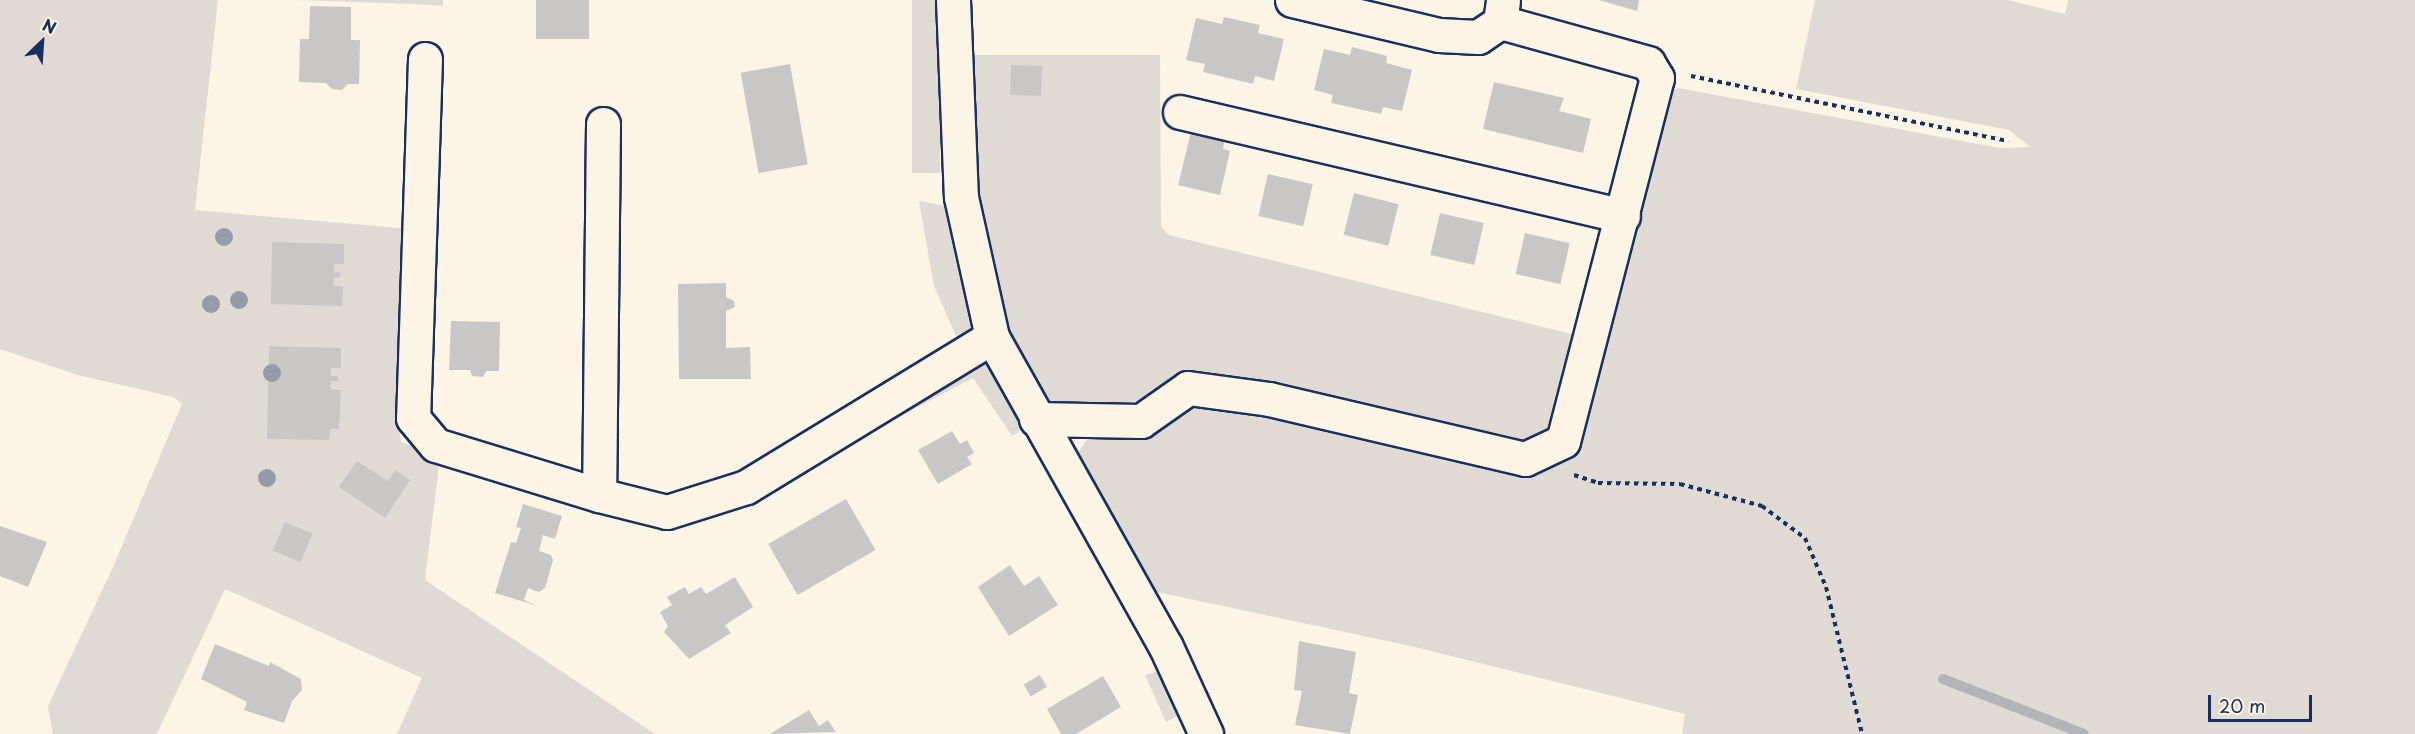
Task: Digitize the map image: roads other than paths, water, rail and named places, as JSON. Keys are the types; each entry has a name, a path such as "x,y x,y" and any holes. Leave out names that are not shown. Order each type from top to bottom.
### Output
{"street":[{"path":"953,0 961,197 993,337 1036,419 1166,647 1206,734"},
{"path":"1036,419 1141,421 1188,388 1269,399 1525,459 1563,441 1657,78 1648,63 1502,11 1478,37 1439,35 1292,0"},
{"path":"425,59 413,418 436,445 599,495 667,512 746,488 993,337"},
{"path":"1180,112 1623,216"},
{"path":"599,495 603,124"}],"waterway":[{"path":"1943,679 2084,734"}]}
